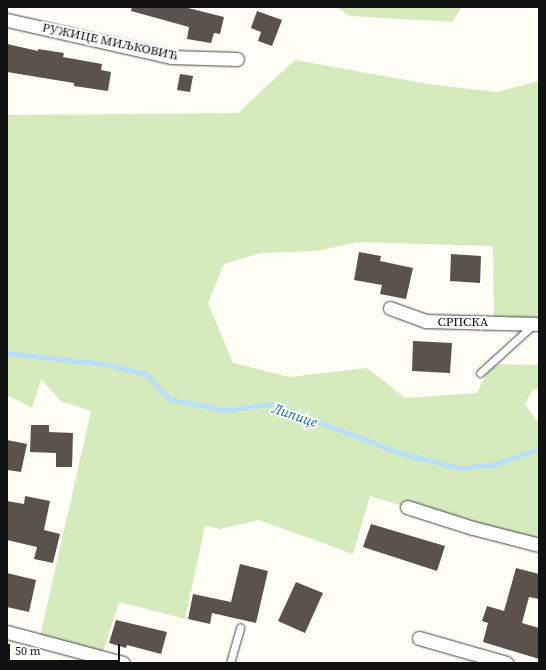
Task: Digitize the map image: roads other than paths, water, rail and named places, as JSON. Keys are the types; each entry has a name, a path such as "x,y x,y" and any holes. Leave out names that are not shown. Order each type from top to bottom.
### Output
{"street":[{"name":"РУЖИЦЕ МИЉКОВИЋ","path":"7,20 170,57 237,59"},
{"name":"СРПСКА","path":"390,308 425,321 537,323"},
{"path":"407,507 473,528 539,545"},
{"path":"7,632 123,663"},
{"path":"419,638 506,663"}],"lane":[{"path":"480,373 537,323"},
{"path":"230,663 240,627"}],"waterway":[{"name":"Липице","path":"7,353 105,364 146,374 169,399 225,410 272,404 397,452 459,468 495,464 539,449"}]}
